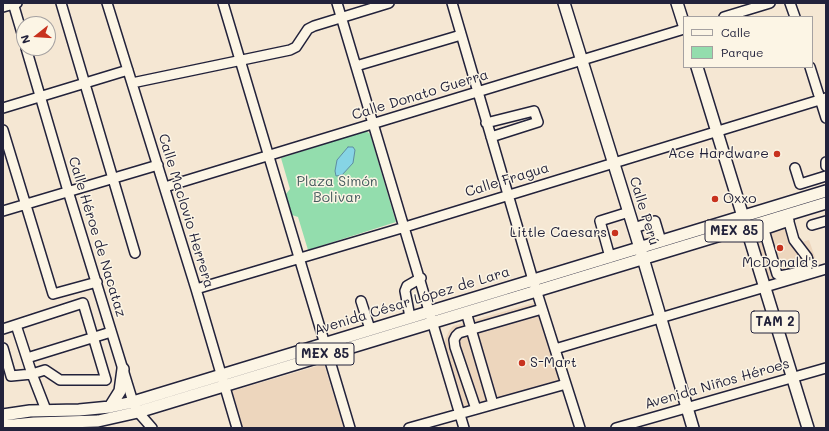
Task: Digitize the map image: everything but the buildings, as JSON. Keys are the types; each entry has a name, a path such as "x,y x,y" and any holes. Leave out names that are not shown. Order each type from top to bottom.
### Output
{"main road":[{"name":"Calle Perú","path":"564,3 634,228 693,428"},
{"path":"677,3 683,22"},
{"path":"697,68 742,217"},
{"name":"Avenida César López de Lara","path":"327,348 370,329 826,191"},
{"name":"Avenida César López de Lara","path":"3,426 47,422 98,421 136,407 327,348 434,322 746,228 763,226 826,203"},
{"name":"TAM 2","path":"742,217 808,428"},
{"path":"110,408 120,391 123,369"},
{"name":"Avenida César López de Lara","path":"3,415 46,410 136,407"},
{"path":"46,410 47,422"}],"street":[{"path":"3,7 14,3 18,16"},
{"path":"61,3 135,253"},
{"name":"Calle Maclovio Herrera","path":"107,3 165,187 237,428"},
{"path":"223,3 350,428"},
{"path":"337,3 421,278 464,428"},
{"path":"132,83 290,50 301,42 308,29 389,3"},
{"path":"452,3 536,291 580,428"},
{"path":"727,16 770,3"},
{"path":"790,3 795,16"},
{"name":"Calle Donato Guerra","path":"165,187 683,29"},
{"path":"356,66 461,35"},
{"name":"Calle Héroe de Nacataz","path":"28,56 123,369 136,407 152,428"},
{"path":"810,68 823,98 826,118"},
{"path":"3,108 128,70"},
{"name":"Calle Fragua","path":"196,289 300,259 507,194 823,98"},
{"path":"486,123 534,111 538,122 491,137"},
{"path":"3,130 53,294 97,282"},
{"path":"3,211 158,165"},
{"path":"795,168 800,184 826,176"},
{"path":"610,257 600,221 629,212"},
{"path":"763,226 775,270 780,276 805,270 808,267 807,257 794,240 788,218"},
{"path":"634,228 655,221 661,241"},
{"path":"812,225 826,221"},
{"path":"753,249 768,245"},
{"path":"555,349 826,269"},
{"path":"410,317 405,291 407,286 421,278"},
{"path":"361,301 370,329"},
{"path":"3,329 82,303 106,380 60,380 45,370 32,374 11,376 3,348"},
{"path":"476,409 454,340 458,334 542,309"},
{"path":"466,312 494,404"},
{"path":"16,325 32,374 46,410"},
{"path":"27,358 111,332"},
{"name":"Avenida Niños Héroes","path":"616,428 826,368"},
{"path":"409,428 566,384"},
{"path":"473,399 490,394"}],"shaded area":[{"path":"790,220 798,243 809,240 819,269 769,283 753,232"},
{"path":"534,303 560,381 466,407 463,406 444,347 449,331 453,326"},
{"path":"324,364 344,428 242,428 232,391"}],"green space":[{"name":"Plaza Simón Bolivar","path":"366,131 370,134 396,222 308,250 298,217 292,215 286,194 290,189 281,158"}],"water":[{"path":"348,147 353,147 355,150 353,163 342,175 336,176 335,171 337,160"}],"place":[{"name":"Ace Hardware","path":"777,154"},
{"name":"Oxxo","path":"715,199"},
{"name":"Little Caesars","path":"615,233"},
{"name":"McDonald's","path":"780,248"},
{"name":"S-Mart","path":"522,363"}]}
